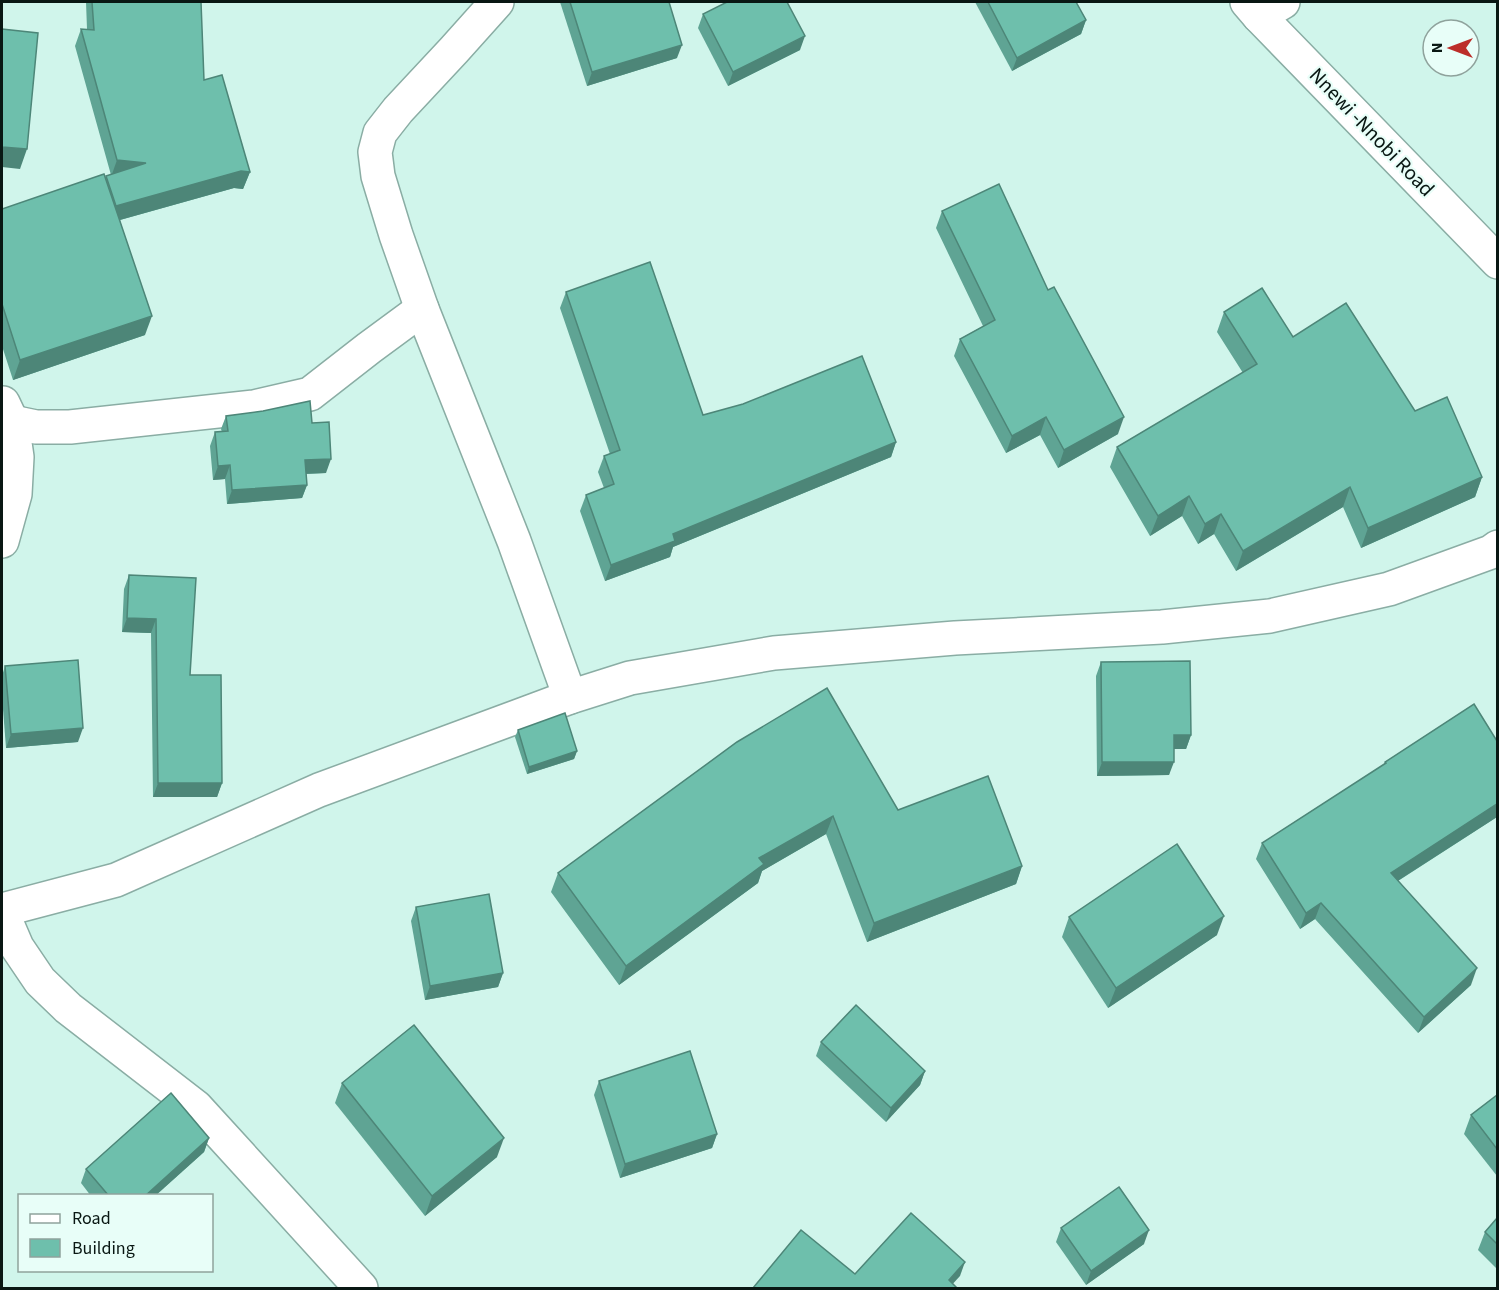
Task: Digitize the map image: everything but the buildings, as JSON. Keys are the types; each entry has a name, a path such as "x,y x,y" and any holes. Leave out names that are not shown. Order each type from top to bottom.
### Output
{"street":[{"path":"497,2 398,110 380,133 375,152 378,176 422,309 514,541 570,697"},
{"name":"Nnewi -Nnobi Road","path":"1263,6 1497,262"},
{"path":"7,412 36,428 70,427 254,407 310,394 422,309"},
{"path":"2,541 15,494 17,457 7,412"},
{"path":"361,1288 196,1107 68,1008 40,981 17,947 2,911 116,880 319,790 570,697 630,678 774,653 955,638 1162,627 1270,616 1389,589 1497,548"}]}
